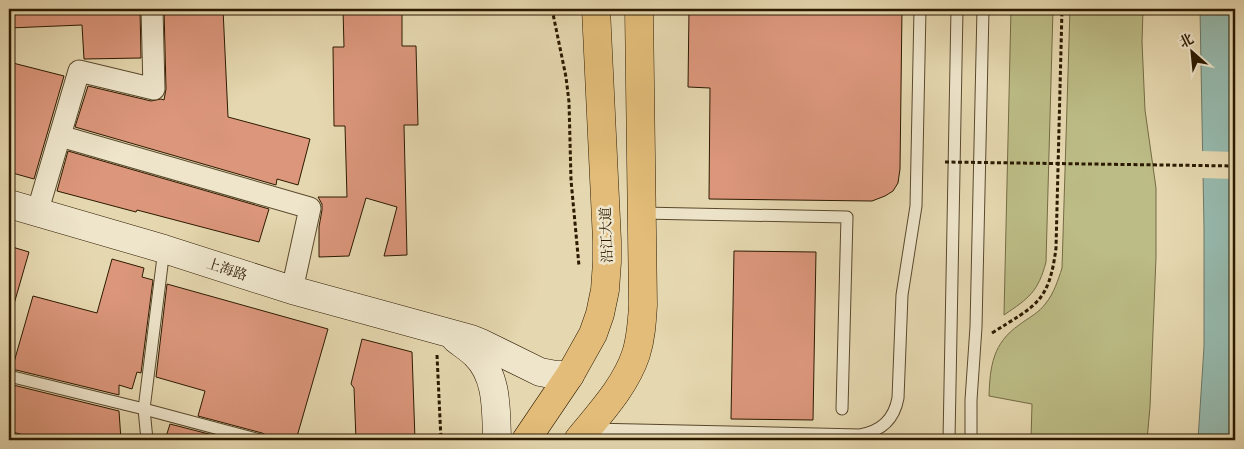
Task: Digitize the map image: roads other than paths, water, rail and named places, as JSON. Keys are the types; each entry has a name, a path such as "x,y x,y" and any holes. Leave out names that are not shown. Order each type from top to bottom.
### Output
{"main road":[{"name":"沿江大道","path":"526,440 587,347 598,320 605,290 608,262 596,9"},
{"path":"582,435 622,382 636,355 641,332 639,9"}],"street":[{"path":"36,213 79,71 154,89 152,9"},
{"path":"60,136 310,208 292,290"},
{"name":"上海路","path":"9,204 164,249 292,290 481,343 540,372 570,375"},
{"name":"上海路","path":"442,331 475,354 489,375 496,398 497,440"}],"lane":[{"path":"582,435 860,435 871,433 881,428 888,421 898,398 902,295 916,206 920,9"},
{"path":"949,440 957,9"},
{"path":"971,440 971,400 975,344 982,9"},
{"path":"640,213 847,217 842,409"},
{"path":"147,440 144,409 164,249"},
{"path":"9,376 260,440"}],"water":[{"path":"1200,9 1235,9 1235,440 1198,440 1204,347"}]}
